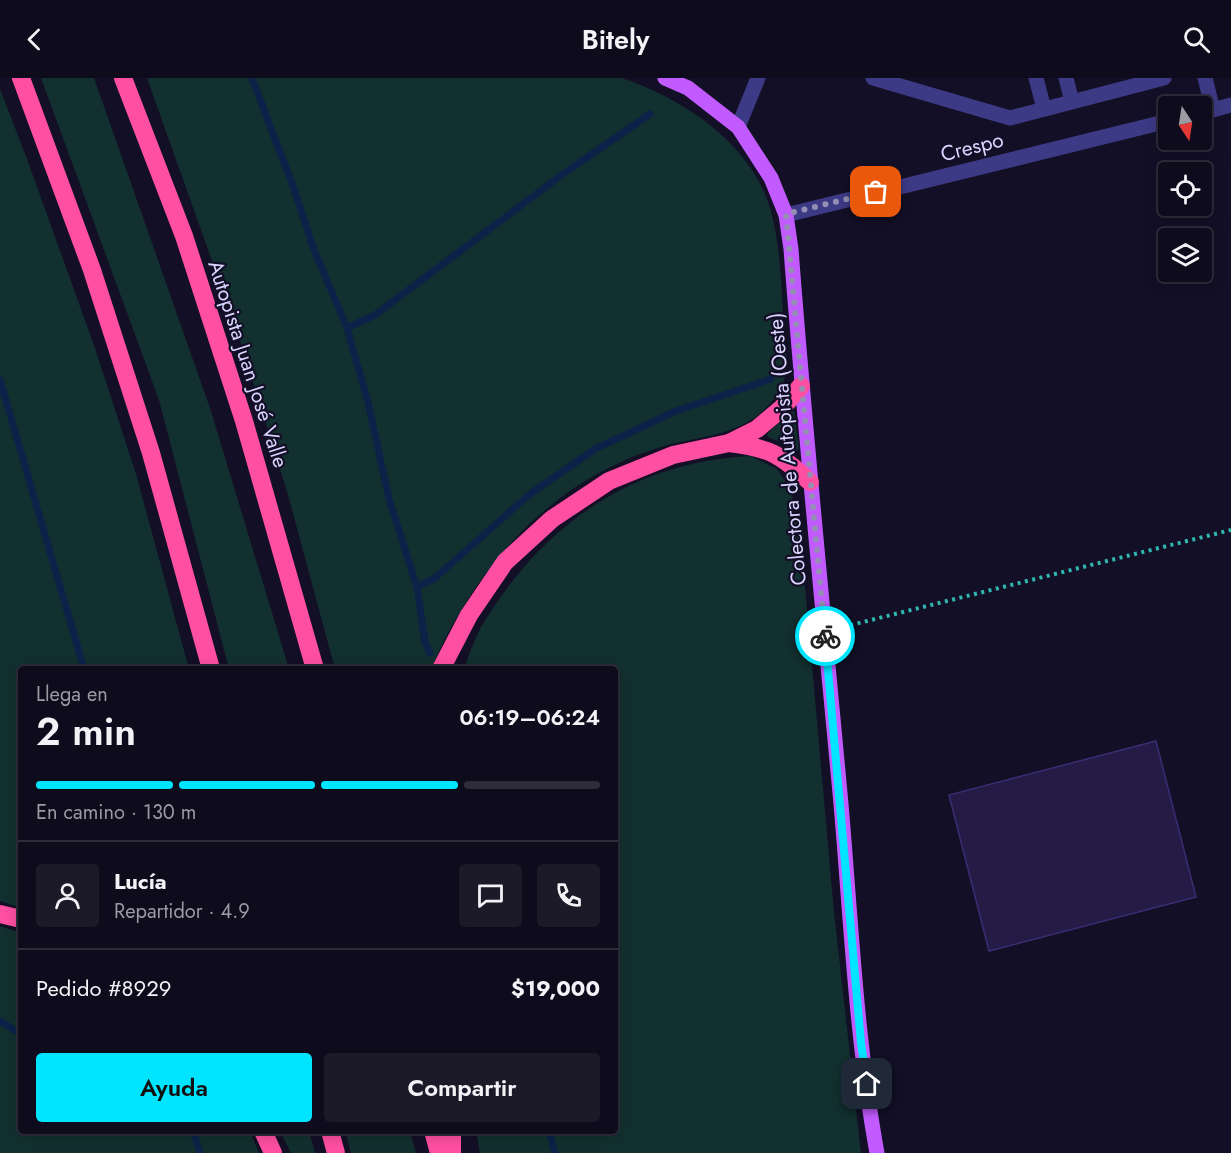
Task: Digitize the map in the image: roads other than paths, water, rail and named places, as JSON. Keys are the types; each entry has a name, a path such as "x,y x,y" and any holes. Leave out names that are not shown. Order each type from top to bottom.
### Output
{"highway":[{"path":"21,78 92,270 151,453 210,666"},
{"name":"Autopista Juan José Valle","path":"123,78 183,236 244,421 314,666"},
{"path":"443,666 469,615 506,562 552,519 609,481 673,455 729,443 757,429 782,408 801,386"},
{"path":"729,443 758,447 786,460 810,482"},
{"path":"0,914 18,918"},
{"path":"264,1134 273,1153"},
{"path":"331,1134 336,1153"},
{"path":"434,1134 439,1153"},
{"path":"452,1134 452,1153"}],"main road":[{"name":"Colectora de Autopista (Oeste)","path":"665,78 687,88 738,128 771,178 786,214 791,249 801,386 861,1043 877,1153"}],"street":[{"path":"738,128 758,78"},
{"path":"873,78 1010,118 1164,78"},
{"path":"1036,78 1044,109"},
{"path":"1066,78 1072,102"},
{"path":"1205,78 1206,96"},
{"path":"1212,110 1231,105"},
{"name":"Crespo","path":"786,214 1158,123"}],"waterway":[{"path":"252,78 294,189 313,247 347,328 368,402 389,499 417,587 425,642 430,653"},
{"path":"347,328 375,315 563,174 650,114"},
{"path":"417,587 435,578 530,494 595,449 676,411 771,379"},
{"path":"0,380 83,666"},
{"path":"0,1021 18,1032"},
{"path":"194,1134 200,1153"},
{"path":"550,1134 555,1153"}]}
